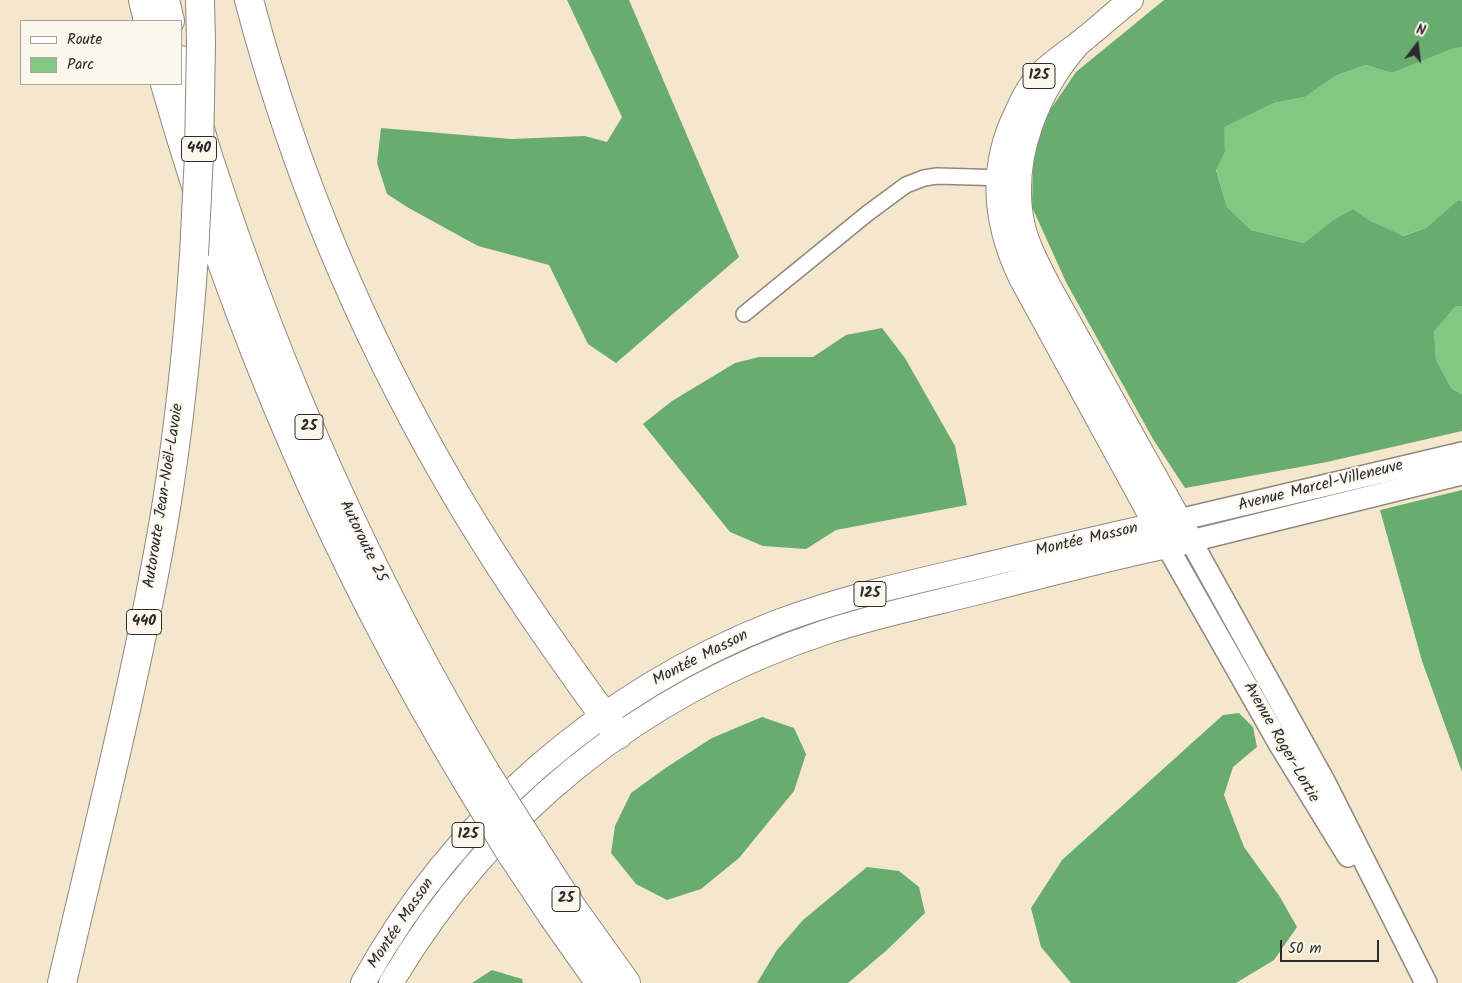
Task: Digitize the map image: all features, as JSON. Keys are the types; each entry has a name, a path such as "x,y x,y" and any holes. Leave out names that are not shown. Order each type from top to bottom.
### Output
{"highway":[{"path":"143,0 148,20"},
{"path":"164,0 170,20"},
{"name":"Autoroute Jean-Noël-Lavoie","path":"62,983 135,664 163,524 181,400 194,255 199,155 200,0"},
{"path":"249,0 274,88 305,178 338,260 390,374 447,479 485,543 544,631 611,725"},
{"name":"Autoroute 25","path":"182,63 210,161 231,224 270,333 301,408 386,592 442,697 479,780"},
{"name":"Autoroute 25","path":"165,85 230,283 258,357 290,436 374,614 426,710 479,780 518,844 573,909 600,972 626,983"}],"main road":[{"name":"Montée Masson","path":"391,983 419,938 444,903 491,846 652,683 748,634 796,615 900,585 1179,520 1033,256 1009,179 1000,162 1005,140 1013,120 1028,90 1036,79 1053,62 1131,0"},
{"name":"Montée Masson","path":"1009,179 998,192 1001,221 1012,261 1156,525"},
{"name":"Avenue Roger-Lortie","path":"1179,520 1191,541"},
{"name":"Avenue Roger-Lortie","path":"1156,525 1167,546"},
{"name":"Montée Masson","path":"363,983 416,898 444,862 478,824 532,771 611,725 672,701 732,669 827,631 1191,541"}],"street":[{"path":"744,314 868,213 906,185 924,178 937,176 1009,179"},
{"name":"Avenue Marcel-Villeneuve","path":"1179,520 1462,453"},
{"name":"Avenue Marcel-Villeneuve","path":"1191,541 1462,474"},
{"name":"Avenue Roger-Lortie","path":"1191,541 1324,780 1426,983"},
{"name":"Avenue Roger-Lortie","path":"1167,546 1307,791 1412,957"}],"green space":[{"path":"567,0 629,0 739,257 616,363 588,344 549,265 478,246 407,207 387,194 377,163 381,128 511,139 585,136 607,142 622,117"},
{"path":"1164,0 1462,0 1462,47 1452,49 1392,73 1366,65 1337,75 1305,97 1274,103 1224,127 1225,152 1216,170 1227,207 1251,230 1304,243 1333,220 1353,209 1369,220 1403,236 1426,228 1458,200 1462,201 1462,306 1455,307 1434,331 1436,360 1452,389 1462,394 1462,431 1327,462 1185,488 1153,439 1066,282 1032,207 1033,159 1038,135 1050,110 1076,72"},
{"path":"1462,47 1462,201 1458,200 1426,228 1402,236 1369,220 1353,209 1333,220 1304,243 1251,230 1227,207 1216,169 1225,152 1223,127 1274,103 1305,97 1337,75 1366,65 1392,73 1452,49"},
{"path":"1462,306 1462,394 1452,389 1436,360 1434,330 1455,307"},
{"path":"882,328 905,358 955,446 967,505 836,530 806,549 763,546 730,532 643,424 672,401 735,363 759,357 813,357 846,335"},
{"path":"1462,490 1462,772 1422,661 1380,510"},
{"path":"1239,713 1253,727 1257,747 1233,767 1224,795 1244,847 1280,897 1297,927 1274,960 1236,983 1071,983 1041,947 1031,908 1062,860 1223,715"},
{"path":"762,717 794,728 806,754 794,791 739,858 701,889 667,900 636,884 611,853 615,826 631,793 712,738"},
{"path":"867,867 899,871 919,887 925,913 887,950 848,983 757,983 777,950 803,920"},
{"path":"492,970 522,979 523,983 472,983"}]}
